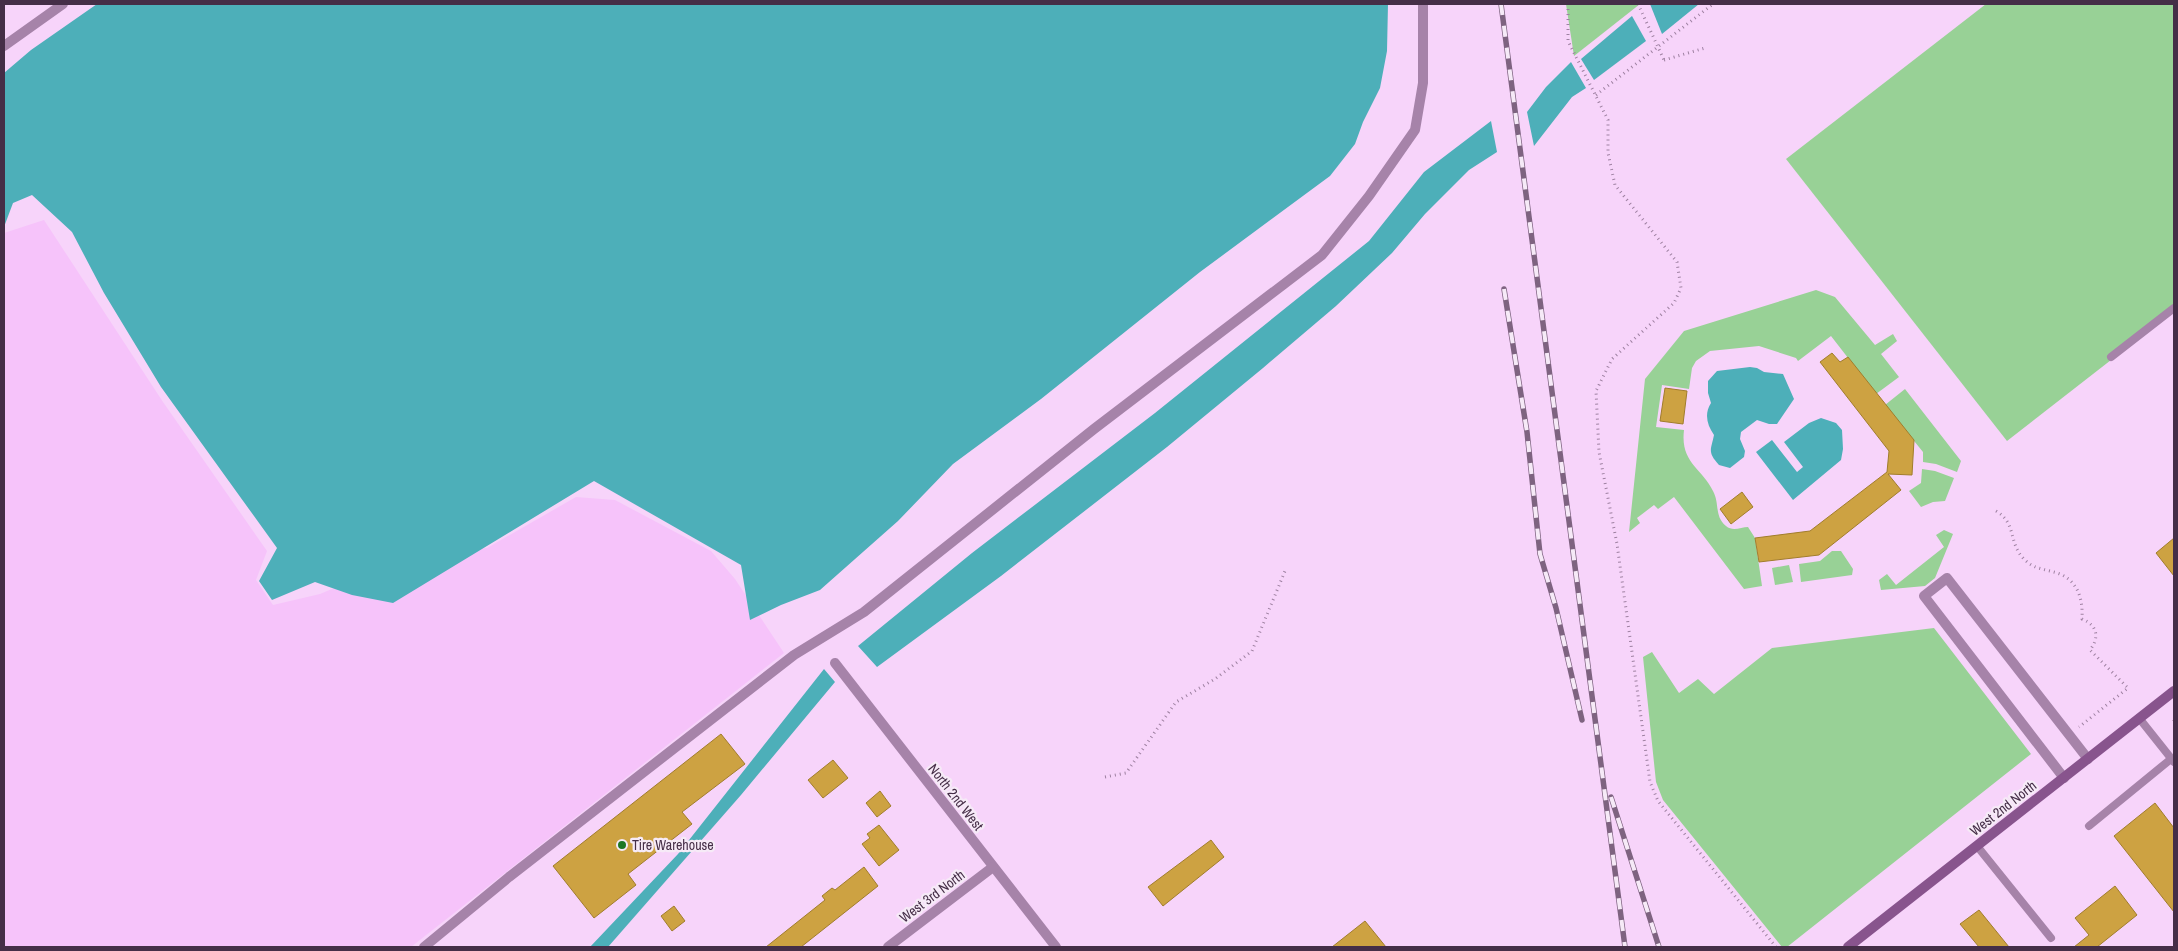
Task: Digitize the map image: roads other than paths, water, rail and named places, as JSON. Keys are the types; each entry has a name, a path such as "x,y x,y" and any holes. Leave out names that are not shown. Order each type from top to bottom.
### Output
{"street":[{"path":"4,46 63,4"},
{"path":"424,947 517,871 794,655 864,612 1094,429 1322,255 1369,196 1415,130 1423,83 1423,4"},
{"path":"2064,778 1924,596 1947,578 2088,759"},
{"name":"North 2nd West","path":"835,663 1056,947"},
{"name":"West 2nd North","path":"1848,947 2174,691"},
{"name":"West 3rd North","path":"888,947 993,867"}],"lane":[{"path":"2111,356 2174,308"},
{"path":"2089,826 2173,761 2139,718"},
{"path":"1977,846 2051,938"}],"railway":[{"path":"1501,4 1625,947"},
{"path":"1504,289 1527,432 1540,554 1556,608 1582,720"},
{"path":"1611,797 1659,947"}],"place":[{"name":"Tire Warehouse","path":"622,845"}]}
